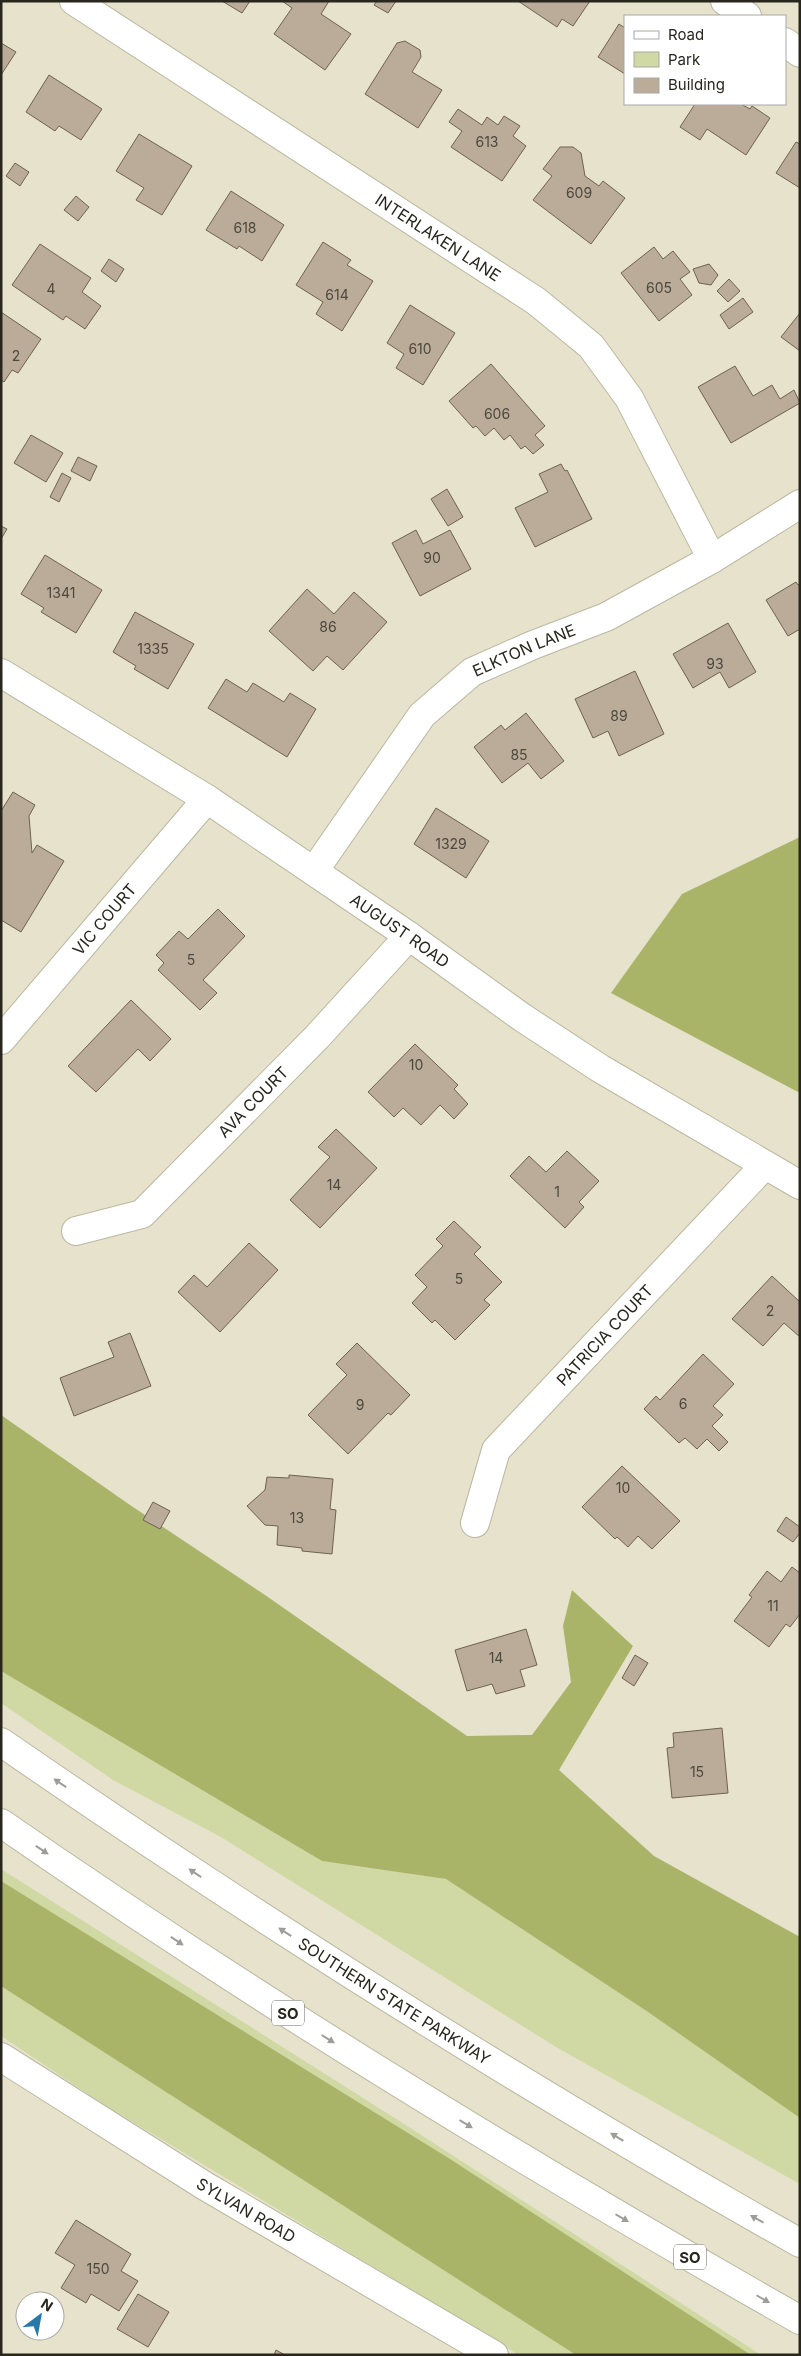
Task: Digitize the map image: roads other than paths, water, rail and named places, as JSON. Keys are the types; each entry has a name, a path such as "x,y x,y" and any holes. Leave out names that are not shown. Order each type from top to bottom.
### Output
{"main road":[{"name":"INTERLAKEN LANE","path":"74,1 536,301 591,346 628,398 712,559"},
{"path":"725,1 745,15"},
{"path":"786,43 800,53"},
{"name":"ELKTON LANE","path":"314,871 422,715 472,672 606,617 712,559 800,504"},
{"name":"AUGUST ROAD","path":"1,673 207,798 409,936 522,1018 601,1069 764,1166 800,1185"},
{"name":"VIC COURT","path":"1,1040 207,798"},
{"name":"AVA COURT","path":"76,1231 142,1214 317,1037 409,936"},
{"name":"PATRICIA COURT","path":"475,1523 496,1450 764,1166"},
{"name":"SOUTHERN STATE PARKWAY","path":"1,1742 334,1964 540,2092 800,2242"},
{"name":"SO","path":"1,1823 208,1961 393,2080 580,2194 800,2320"},
{"name":"SYLVAN ROAD","path":"1,2057 205,2186 494,2355"}]}
